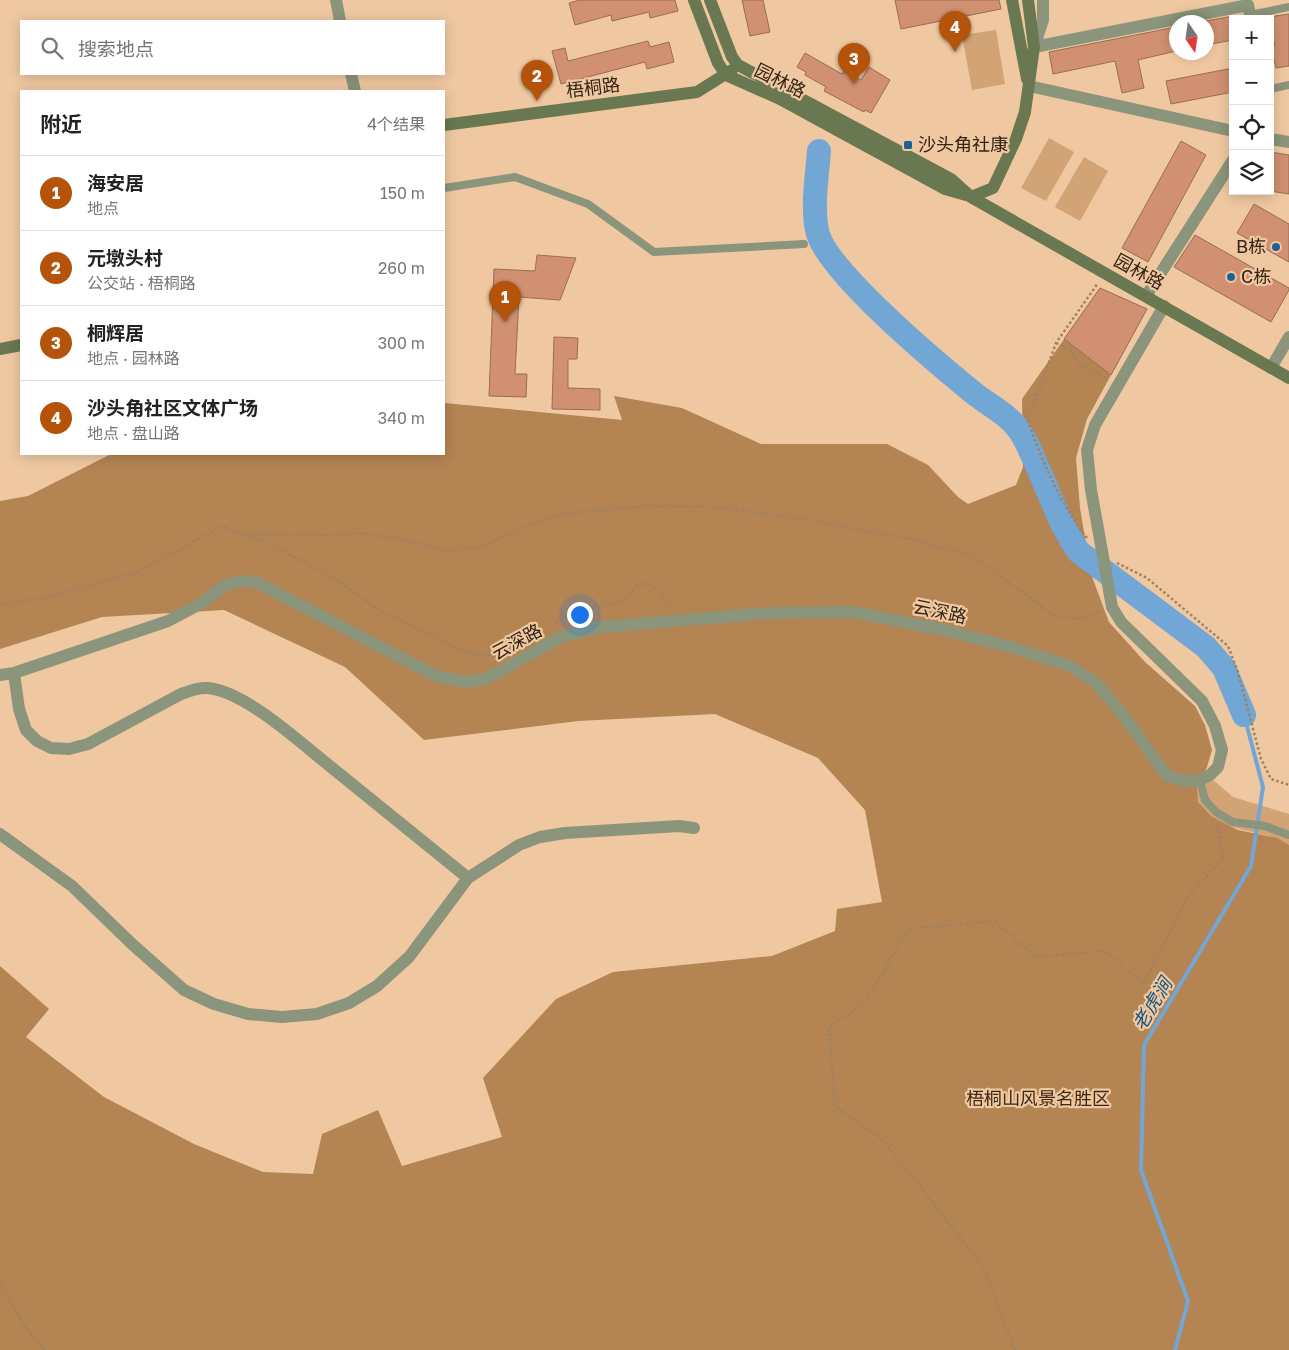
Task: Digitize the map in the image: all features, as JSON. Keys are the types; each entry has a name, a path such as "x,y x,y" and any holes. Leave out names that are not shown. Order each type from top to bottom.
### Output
{"main road":[{"name":"园林路","path":"694,0 718,63 726,75 780,99 945,189 971,197 1289,378"},
{"name":"园林路","path":"710,0 732,57 738,65 951,179 971,197"},
{"path":"1012,0 1029,86"},
{"path":"971,197 993,188 1016,139 1025,112 1034,47 1028,0"},
{"name":"梧桐路","path":"445,125 697,92 726,75 738,65"},
{"path":"0,349 20,345"}],"street":[{"path":"336,0 340,20"},
{"path":"1043,0 1043,20 1034,47 1251,10"},
{"path":"351,75 355,90"},
{"path":"1029,86 1229,130"},
{"path":"1274,140 1289,142"},
{"path":"1146,296 1229,166"},
{"path":"1164,306 1095,424 1087,450 1091,490 1112,607 1121,622 1202,700 1215,726 1222,750 1218,767 1210,775 1200,780"},
{"path":"1271,368 1289,337"},
{"name":"云深路","path":"0,675 14,673 168,621 202,603 226,585 242,581 258,583 436,676 466,682 486,679 561,637 601,627 771,613 853,612 939,628 1012,647 1070,666 1096,683 1120,711 1168,776 1186,781 1200,780"},
{"path":"14,673 19,709 26,730 37,742 51,748 69,749 88,744 181,694 197,688 214,689 232,695 253,707 288,732 468,878"},
{"path":"0,834 72,886 132,944 184,990 214,1004 248,1014 282,1017 317,1014 349,1003 377,986 409,957 468,878 518,845 540,837 575,832 679,826 694,828"}],"lane":[{"path":"1251,10 1289,7"},
{"path":"1274,87 1289,85"},
{"path":"445,188 515,177 588,204 654,252 804,244"},
{"path":"1200,780 1205,800 1216,812 1234,822 1265,826 1289,835"}],"path":[{"path":"1088,540 1060,498 1041,458 1026,416 1032,409 1056,342 1104,272"},
{"path":"1056,342 1071,351 1081,365 1118,385"},
{"path":"246,535 357,533 397,538 449,551 482,547 522,528 560,514 648,506 713,507 805,519 914,540 972,556 1055,616 1083,619 1112,607"},
{"path":"0,605 52,596 138,572 222,526 274,546 335,579 379,610 462,650 477,655 498,655 507,652"},
{"path":"1115,562 1147,578 1228,646 1238,672 1261,759 1271,779 1289,785"},
{"path":"549,629 570,615 618,602 626,598 638,584 645,583 658,589 678,621"},
{"path":"1015,1350 983,1266 882,1139 835,1106 829,1027 865,1002 908,930 995,921 1035,957 1105,951 1143,984 1188,896 1223,859 1216,812"},
{"path":"0,1282 27,1330 45,1350"}],"shaded area":[{"path":"996,30 1005,84 972,90 962,35"},
{"path":"1049,138 1074,152 1046,201 1021,188"},
{"path":"1084,157 1108,171 1080,221 1055,207"},
{"path":"1212,779 1233,797 1289,814 1289,845 1229,825 1207,813 1197,798 1197,788"}],"green space":[{"name":"梧桐山风景名胜区","path":"1100,288 1147,309 1087,419 1076,458 1080,508 1091,574 1109,622 1145,662 1195,706 1205,725 1212,750 1207,767 1197,788 1198,802 1211,816 1238,830 1277,838 1289,845 1289,1350 0,1350 0,966 49,1009 26,1037 104,1097 194,1144 263,1172 313,1174 322,1134 378,1110 402,1166 502,1137 483,1078 556,999 613,972 772,956 835,931 837,909 882,902 865,810 818,758 715,714 578,721 424,740 345,667 224,610 102,617 0,649 0,501 28,496 109,455 445,455 445,403 622,420 614,396 682,408 761,444 887,444 928,465 958,497 968,504 1016,485 1023,467 1022,399"}],"building":[{"path":"580,0 675,0 678,11 650,18 649,12 612,21 611,15 575,25 569,3"},
{"path":"742,0 763,0 770,32 750,36"},
{"path":"895,0 999,0 1001,9 901,29"},
{"path":"1289,14 1289,66 1276,68 1274,59 1274,16"},
{"path":"1229,17 1229,41 1214,44 1214,20"},
{"path":"1169,28 1169,53 1138,60 1144,88 1122,93 1115,61 1053,74 1049,52"},
{"path":"648,41 650,47 669,42 674,62 647,69 645,62 561,84 552,51 565,48 568,61"},
{"path":"805,53 842,74 844,71 861,80 869,67 890,80 871,113 865,110 864,112 824,91 826,87 805,75 806,72 797,67"},
{"path":"1229,69 1229,93 1171,104 1166,81"},
{"path":"1181,141 1206,155 1148,262 1122,248"},
{"path":"1274,153 1289,155 1289,194 1274,192"},
{"name":"B栋","path":"1254,204 1289,224 1289,262 1237,233"},
{"name":"C栋","path":"1195,235 1289,288 1271,322 1174,267"},
{"path":"537,255 576,258 560,300 519,297 515,374 527,374 526,397 489,396 494,269 535,271"},
{"path":"1100,288 1147,309 1111,375 1064,339"},
{"path":"554,337 578,338 577,359 568,359 568,388 600,389 600,410 552,409"}],"waterway":[{"path":"819,151 815,201 817,230 824,247 839,267 859,290 909,338 976,395 1014,424 1025,440 1060,518 1079,552 1206,647 1224,668 1244,715"},
{"name":"老虎涧","path":"1175,1350 1188,1301 1141,1170 1144,1045 1251,866 1263,787 1244,715"}],"place":[{"name":"沙头角社区文体广场","path":"955,52"},
{"name":"桐辉居","path":"854,84"},
{"name":"元墩头村","path":"537,101"},
{"name":"沙头角社康","path":"908,145"},
{"name":"B栋","path":"1276,247"},
{"name":"C栋","path":"1231,277"},
{"name":"海安居","path":"505,322"}]}
